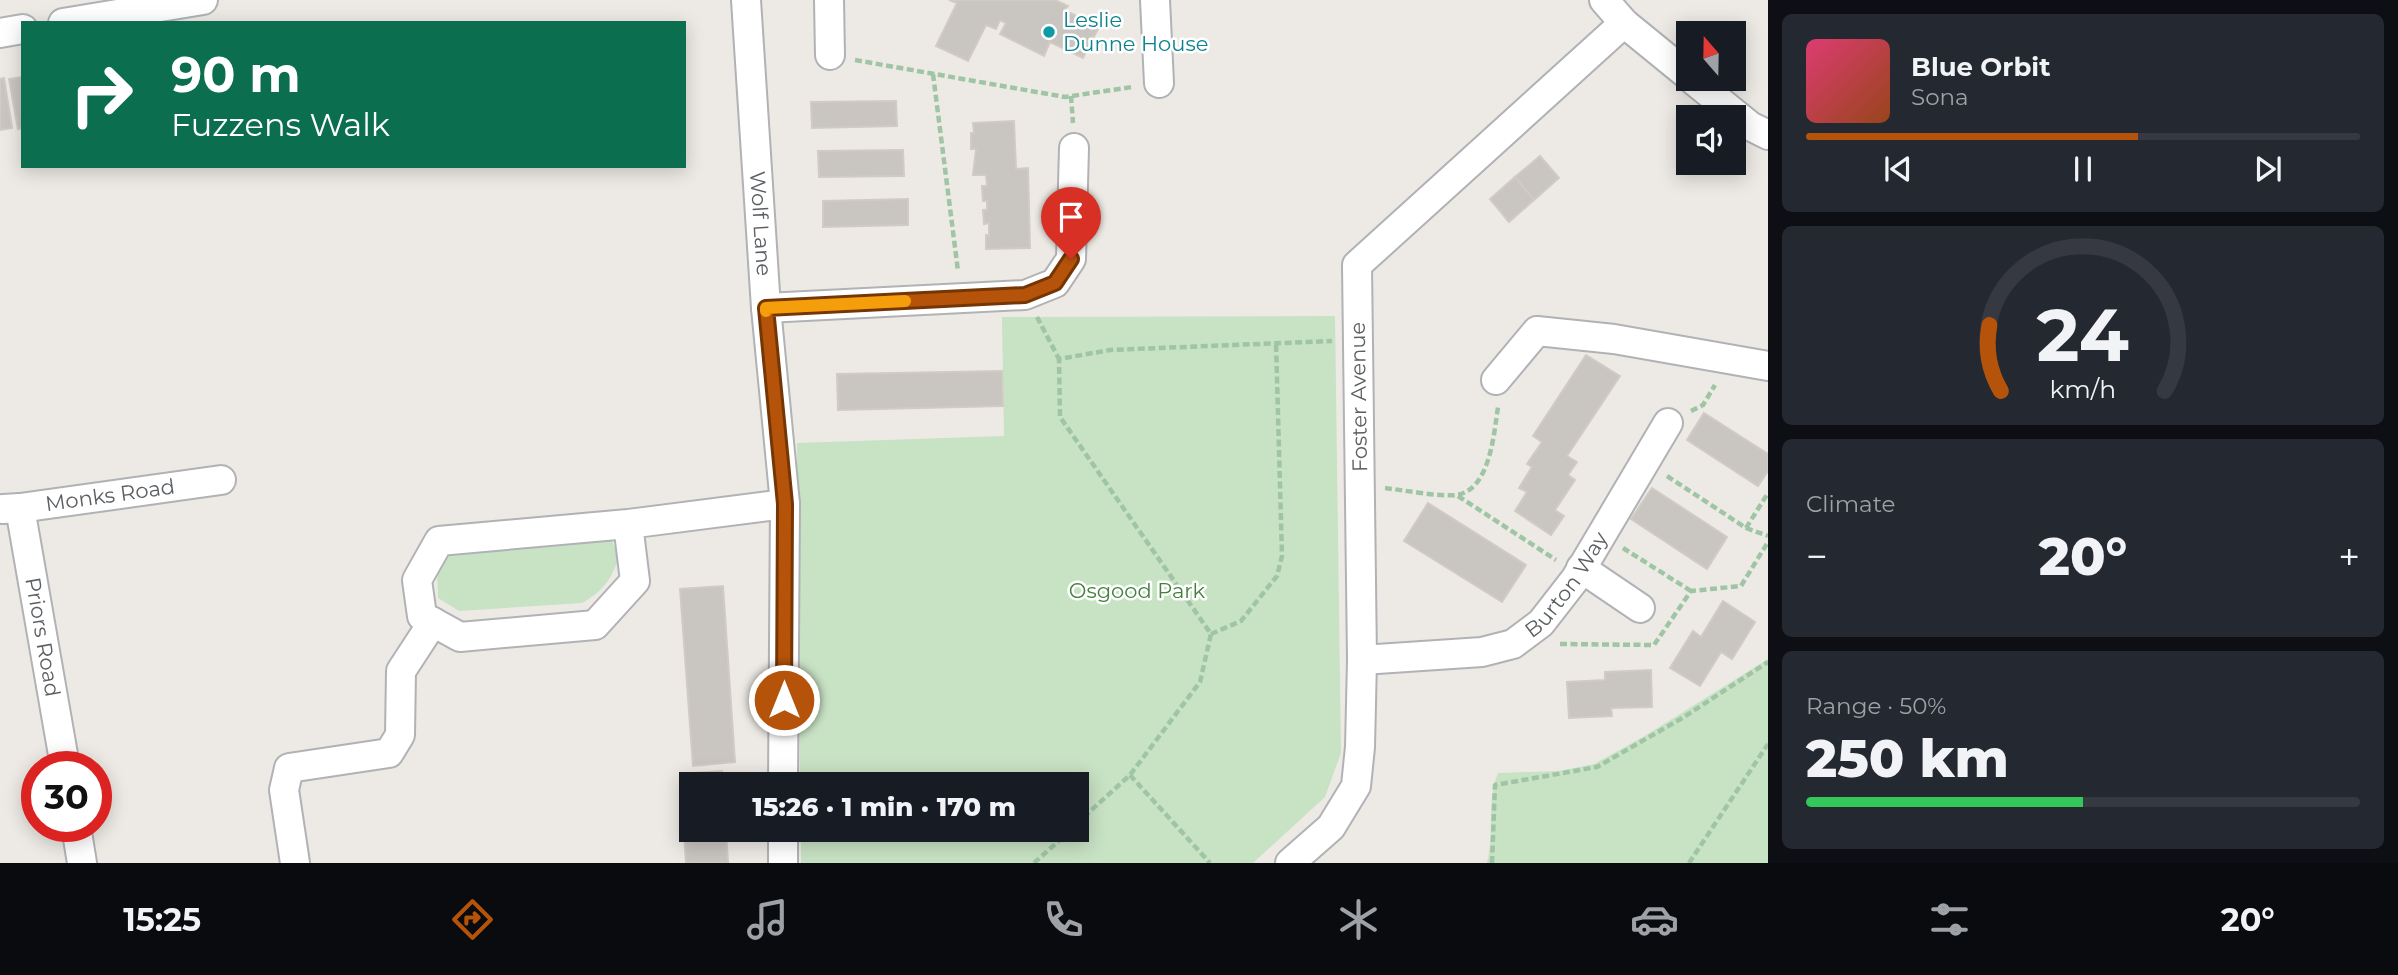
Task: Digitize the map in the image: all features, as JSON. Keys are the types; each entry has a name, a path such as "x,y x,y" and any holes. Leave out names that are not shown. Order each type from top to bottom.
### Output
{"street":[{"path":"75,21 203,0"},
{"name":"Wolf Lane","path":"746,0 766,308 785,504 783,772"},
{"path":"829,0 830,55"},
{"path":"1155,0 1159,83"},
{"path":"1604,0 1624,23 1676,65"},
{"name":"Foster Avenue","path":"1290,863 1331,827 1356,786 1360,747 1362,660 1357,265 1624,23"},
{"path":"0,33 21,29"},
{"path":"1708,91 1750,125 1768,135"},
{"path":"766,308 1025,295 1055,283 1071,259 1074,148"},
{"path":"1499,376 1537,331 1614,339 1768,366"},
{"name":"Burton Way","path":"1362,660 1482,652 1513,644 1541,623 1580,571 1668,423"},
{"name":"Monks Road","path":"10,508 221,480"},
{"path":"628,524 635,581 595,625 460,637 422,616 417,580 439,541 628,524 785,504"},
{"name":"Priors Road","path":"10,508 62,751"},
{"path":"1580,571 1640,608"},
{"path":"295,863 284,790 289,768 389,753 400,735 401,671 433,622"},
{"path":"79,842 82,863"},
{"path":"783,842 783,863"}],"path":[{"path":"830,55 1065,97 1159,83"},
{"path":"933,74 961,298"},
{"path":"1025,295 1059,359 1060,417 1211,634 1200,682 1130,775 1089,812"},
{"path":"1059,359 1110,350 1358,340"},
{"path":"1211,634 1241,621 1276,576 1282,556 1276,343"},
{"path":"1668,423 1703,405 1731,360"},
{"path":"1457,496 1474,488 1490,459 1499,376"},
{"path":"1645,462 1746,528 1768,536"},
{"path":"1360,485 1457,496 1580,571"},
{"path":"1746,528 1768,492"},
{"path":"1602,534 1691,591"},
{"path":"1492,863 1495,785 1597,767 1684,717 1768,662"},
{"path":"1689,863 1768,744"},
{"path":"1130,775 1210,863"},
{"path":"1034,863 1058,842"}],"green space":[{"name":"Osgood Park","path":"1335,316 1341,753 1325,797 1253,863 801,863 801,842 1089,842 1089,772 800,772 797,443 1004,436 1002,317"},
{"path":"611,539 619,557 613,572 596,594 582,603 459,611 438,598 437,569 447,552"},
{"path":"1768,659 1768,863 1487,863 1492,795 1498,773 1559,771 1594,764 1643,737"}],"building":[{"name":"Leslie Dunne House","path":"949,0 1055,0 1068,6 1064,10 1099,27 1083,58 1050,42 1044,56 1000,34 1006,23 1000,20 996,29 986,25 968,61 936,46 957,3"},
{"path":"21,77 21,128 18,129 9,79"},
{"path":"4,78 12,128 0,130 0,79"},
{"path":"896,101 897,126 812,128 811,102"},
{"path":"1014,121 1016,169 1028,168 1030,248 986,249 989,223 984,224 983,210 987,210 987,201 983,201 982,186 987,186 986,175 973,175 976,149 971,149 973,123"},
{"path":"903,150 904,176 819,177 818,151"},
{"path":"1540,156 1559,178 1534,200 1515,177"},
{"path":"1515,177 1534,200 1509,222 1490,199"},
{"path":"908,199 908,225 823,227 823,201"},
{"path":"1586,355 1620,376 1567,456 1577,462 1568,475 1575,480 1555,510 1564,516 1551,535 1515,511 1527,492 1519,488 1532,467 1527,464 1542,442 1533,436"},
{"path":"1002,371 1003,406 838,410 837,374"},
{"path":"1704,413 1768,454 1768,471 1758,486 1687,440"},
{"path":"1652,488 1727,537 1707,569 1631,519"},
{"path":"1428,503 1526,565 1502,602 1404,541"},
{"path":"723,586 735,762 693,766 680,589"},
{"path":"1723,601 1755,622 1732,659 1721,652 1700,686 1670,668 1693,631 1701,637"},
{"path":"1651,670 1652,707 1611,708 1612,716 1569,718 1567,682 1605,680 1605,672"},
{"path":"685,842 727,842 728,863 686,863"}],"slow traffic":[{"path":"766,311 766,308 905,301"}],"place":[{"name":"Leslie Dunne House","path":"1049,32"}],"route":[{"path":"784,700 785,504 766,308 1025,295 1055,283 1071,259"}]}
